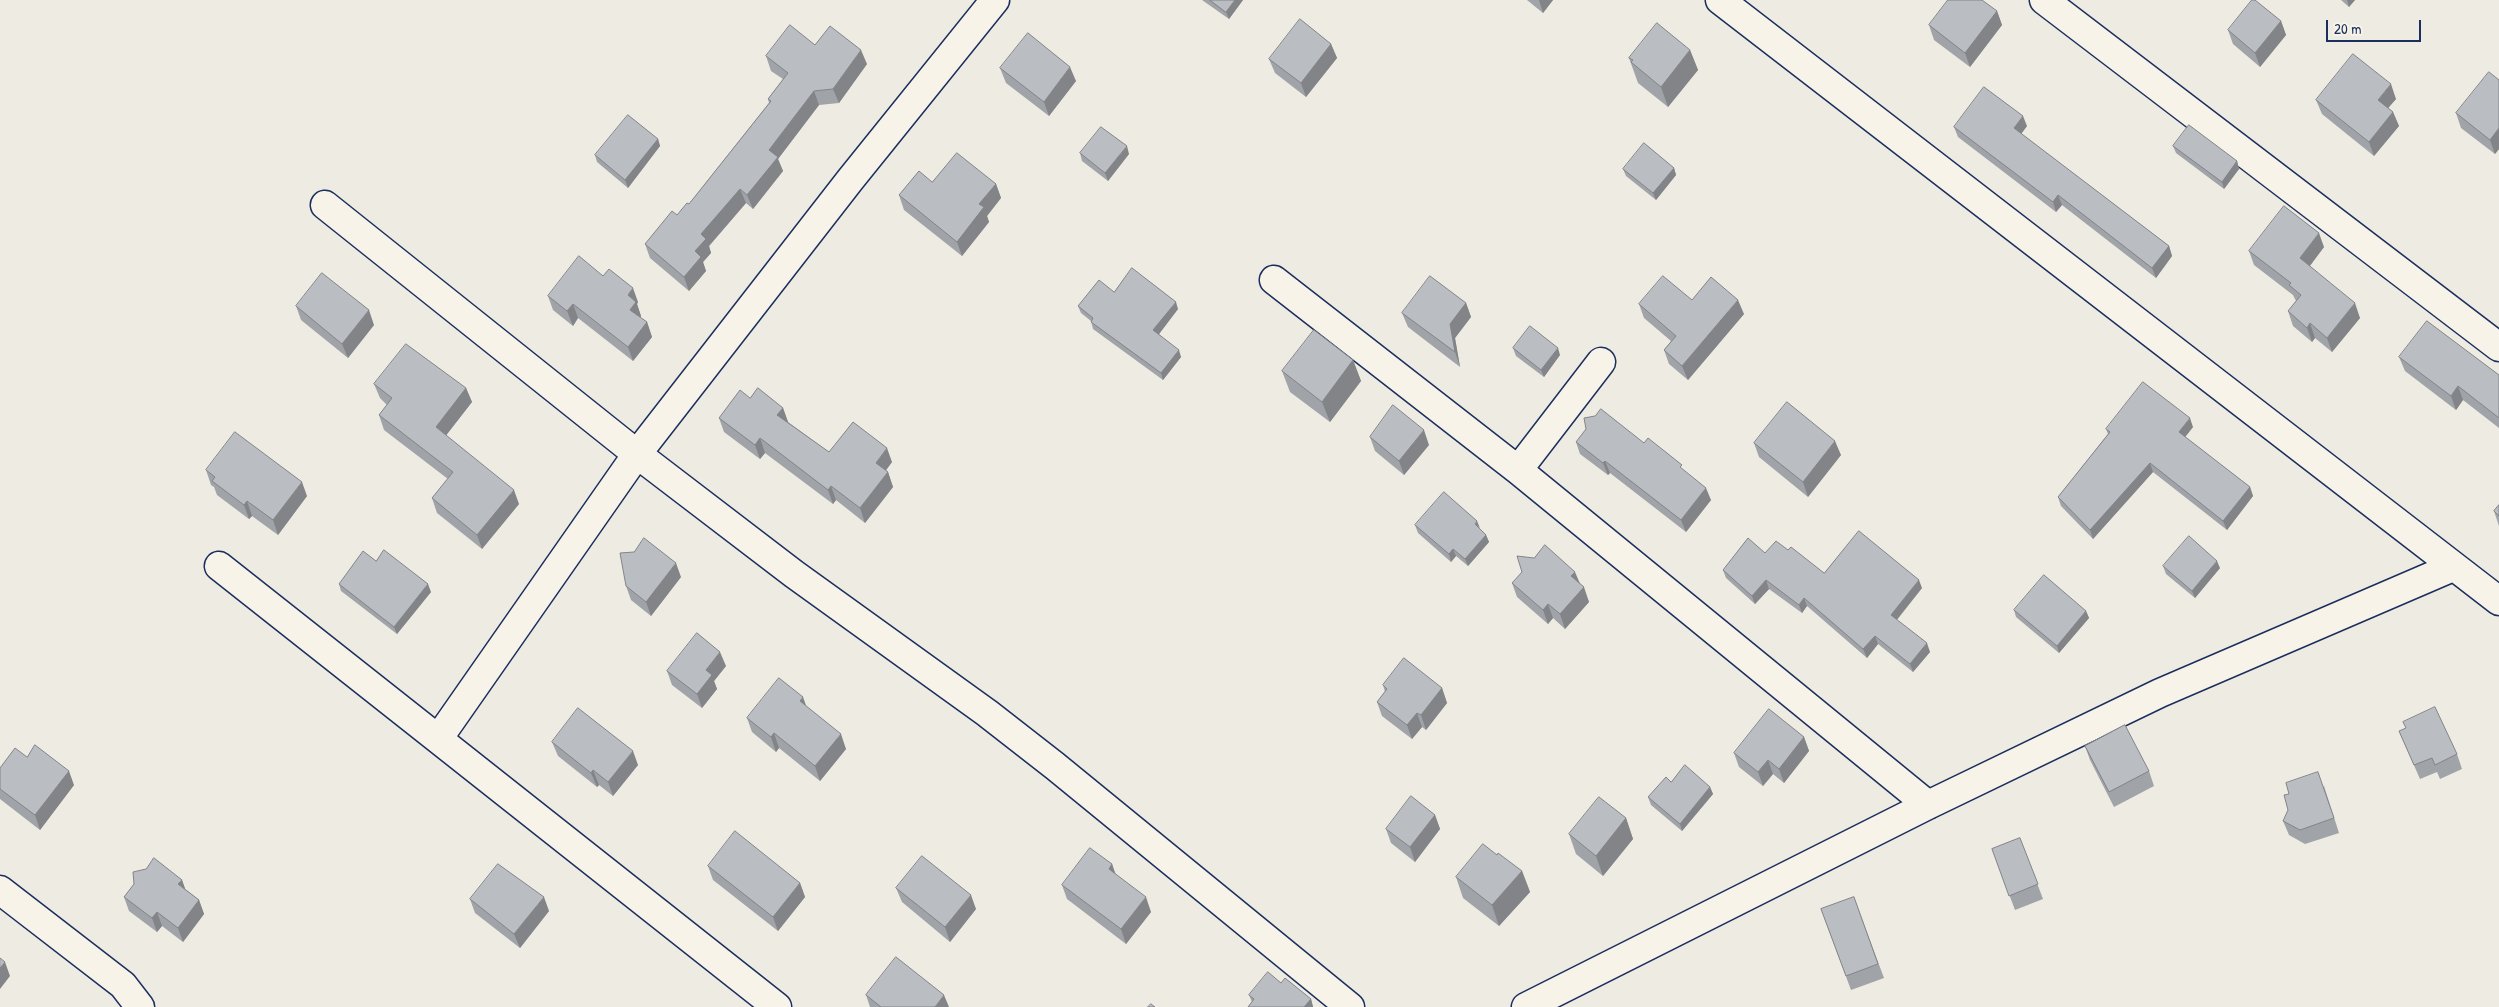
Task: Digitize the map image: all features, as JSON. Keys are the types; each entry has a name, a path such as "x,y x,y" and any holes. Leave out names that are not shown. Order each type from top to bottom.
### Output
{"street":[{"path":"438,739 637,454 844,188 995,0"},
{"path":"1720,0 2499,601"},
{"path":"2044,0 2499,347"},
{"path":"325,205 637,454 794,574 987,713 1055,766 1350,1007"},
{"path":"1274,280 1518,470 1928,805"},
{"path":"1518,470 1601,362"},
{"path":"219,566 777,1007"},
{"path":"1526,1007 1928,805 2199,675 2453,567"},
{"path":"0,890 123,985 140,1007"}],"building":[{"path":"1210,0 1235,0 1226,12"},
{"path":"1948,0 1982,0 1997,11 1965,53 1929,25"},
{"path":"2252,0 2255,0 2281,21 2255,53 2228,30"},
{"path":"1300,19 1331,44 1301,83 1269,59"},
{"path":"1657,23 1690,50 1661,87 1631,62 1633,60 1629,58"},
{"path":"790,25 815,45 830,26 861,50 833,89 814,91 769,150 778,157 747,195 740,189 701,234 706,239 695,251 701,257 684,277 645,244 672,211 677,215 687,203 689,204 771,101 768,99 788,73 766,56"},
{"path":"1028,33 1070,67 1044,102 1000,68"},
{"path":"2353,54 2391,84 2378,100 2393,112 2369,142 2316,100"},
{"path":"2489,72 2499,80 2499,128 2490,140 2456,113"},
{"path":"1984,87 2023,116 2014,128 2169,246 2152,268 2058,195 2053,202 1954,127"},
{"path":"628,115 658,139 625,180 595,155"},
{"path":"2189,125 2237,161 2222,182 2173,146"},
{"path":"1101,127 1127,146 1105,173 1080,153"},
{"path":"1644,143 1674,168 1653,193 1623,169"},
{"path":"957,153 996,184 979,204 984,207 957,242 899,195 919,171 932,182"},
{"path":"2284,206 2319,233 2300,258 2355,303 2327,338 2310,323 2307,328 2288,311 2301,295 2289,285 2291,283 2249,251"},
{"path":"579,256 603,276 609,269 633,288 628,295 636,302 630,310 647,322 628,347 573,304 567,311 548,296"},
{"path":"1132,268 1176,302 1153,330 1179,350 1161,373 1091,322 1093,318 1078,306 1099,280 1114,292"},
{"path":"322,273 369,310 342,344 296,306"},
{"path":"1430,276 1466,303 1450,324 1455,352 1402,313"},
{"path":"1663,276 1692,300 1711,277 1738,300 1682,366 1664,350 1676,336 1639,304"},
{"path":"2427,321 2499,375 2499,418 2458,386 2451,396 2399,357"},
{"path":"1530,326 1558,348 1541,370 1513,348"},
{"path":"1314,330 1353,360 1322,402 1282,371"},
{"path":"406,344 466,388 436,427 514,490 477,535 432,498 453,472 379,415 392,398 374,384"},
{"path":"2143,382 2190,418 2179,432 2250,487 2223,521 2150,463 2090,530 2058,497 2110,432 2106,429"},
{"path":"758,388 783,408 777,415 829,452 853,422 887,448 876,463 888,472 860,508 831,486 828,490 760,438 755,445 719,418 740,390 750,398"},
{"path":"1787,402 1835,441 1803,482 1754,443"},
{"path":"1393,405 1424,430 1399,461 1370,437"},
{"path":"1601,409 1644,443 1648,438 1682,465 1680,467 1706,488 1681,520 1605,461 1603,463 1576,442 1586,429 1584,418 1595,416"},
{"path":"235,432 302,482 273,520 247,501 244,505 212,481 215,477 206,470"},
{"path":"1444,492 1477,521 1475,524 1486,535 1465,559 1453,549 1449,554 1415,525"},
{"path":"2499,505 2499,516 2494,511"},
{"path":"1859,531 1919,580 1891,615 1927,643 1910,664 1875,636 1863,649 1804,598 1799,605 1766,580 1752,596 1723,570 1748,538 1765,553 1776,541 1788,550 1791,547 1824,573"},
{"path":"2189,536 2217,561 2192,591 2163,566"},
{"path":"644,538 676,563 646,602 626,586 620,553 634,552"},
{"path":"1545,545 1575,572 1571,576 1584,587 1560,614 1548,604 1543,610 1512,583 1522,572 1517,556 1534,558"},
{"path":"384,550 428,584 394,627 339,584 363,551 376,561"},
{"path":"2044,575 2086,611 2057,646 2014,610"},
{"path":"697,633 720,652 706,670 712,675 697,694 667,671"},
{"path":"1404,658 1442,688 1421,715 1417,713 1407,725 1377,702 1387,689 1383,685"},
{"path":"779,678 803,697 800,701 841,734 815,766 774,733 771,737 747,718"},
{"path":"2435,707 2457,754 2435,765 2432,758 2414,765 2399,731 2406,728 2403,722"},
{"path":"578,708 633,751 608,782 593,770 591,773 552,742"},
{"path":"1769,709 1804,737 1779,769 1768,760 1758,772 1734,753"},
{"path":"2125,725 2149,771 2109,792 2085,746"},
{"path":"35,745 69,771 35,815 0,789 0,768 15,748 27,757"},
{"path":"1685,765 1710,787 1680,824 1648,797 1666,777 1671,782"},
{"path":"2318,772 2334,818 2300,830 2283,821 2288,810 2284,795 2289,794 2286,783"},
{"path":"1411,796 1435,815 1410,847 1386,829"},
{"path":"1599,797 1626,818 1596,856 1569,834"},
{"path":"735,831 800,883 773,917 708,866"},
{"path":"2020,838 2038,884 2009,896 1992,849"},
{"path":"1483,844 1522,871 1492,905 1456,877"},
{"path":"1090,848 1112,864 1109,869 1146,897 1121,929 1062,885"},
{"path":"922,856 971,895 945,927 896,888"},
{"path":"154,858 182,880 178,884 199,900 178,928 157,912 152,918 124,897 134,884 133,872 146,869"},
{"path":"498,864 544,897 514,934 470,899"},
{"path":"1854,897 1878,964 1846,976 1821,909"},
{"path":"896,957 944,995 935,1007 881,1007 866,995"},
{"path":"0,958 5,962 0,968"},
{"path":"1268,972 1281,983 1285,978 1311,999 1304,1007 1248,1007 1254,999 1249,995"}]}
